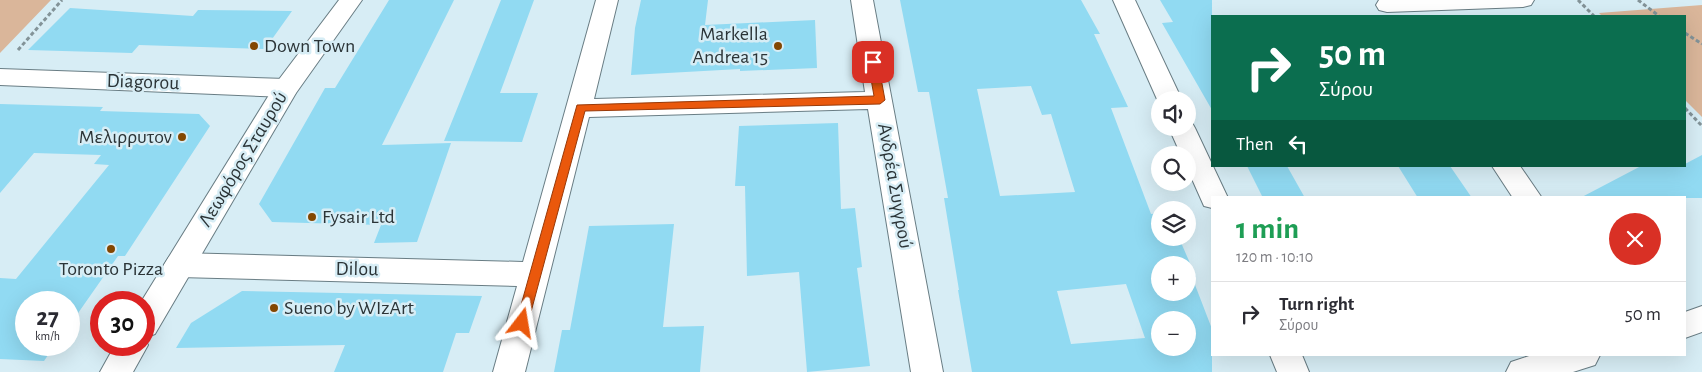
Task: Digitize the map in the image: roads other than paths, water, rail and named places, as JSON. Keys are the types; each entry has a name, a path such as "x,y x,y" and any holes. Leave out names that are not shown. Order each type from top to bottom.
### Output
{"street":[{"name":"Λεωφόρος Σταυρού","path":"155,306 286,88 351,0"},
{"path":"510,372 534,274 580,108 607,0"},
{"name":"Ανδρέα Συγγρού","path":"862,0 927,372"},
{"path":"1124,0 1165,91"},
{"path":"1388,7 1524,0"},
{"name":"Diagorou","path":"6,67 286,88"},
{"path":"580,108 880,100"},
{"path":"1186,136 1213,196"},
{"path":"1506,167 1527,196"},
{"name":"Dilou","path":"179,265 534,274"},
{"path":"1686,324 1702,319"},
{"path":"116,372 125,356"},
{"path":"1286,356 1293,372"},
{"path":"1522,372 1580,356"}],"place":[{"name":"Down Town","path":"254,46"},
{"name":"Markella Andrea 15","path":"778,46"},
{"name":"Μελιρρυτον","path":"182,137"},
{"name":"Fysair Ltd","path":"312,217"},
{"name":"Toronto Pizza","path":"111,249"},
{"name":"Sueno by WIzArt","path":"274,308"}]}
